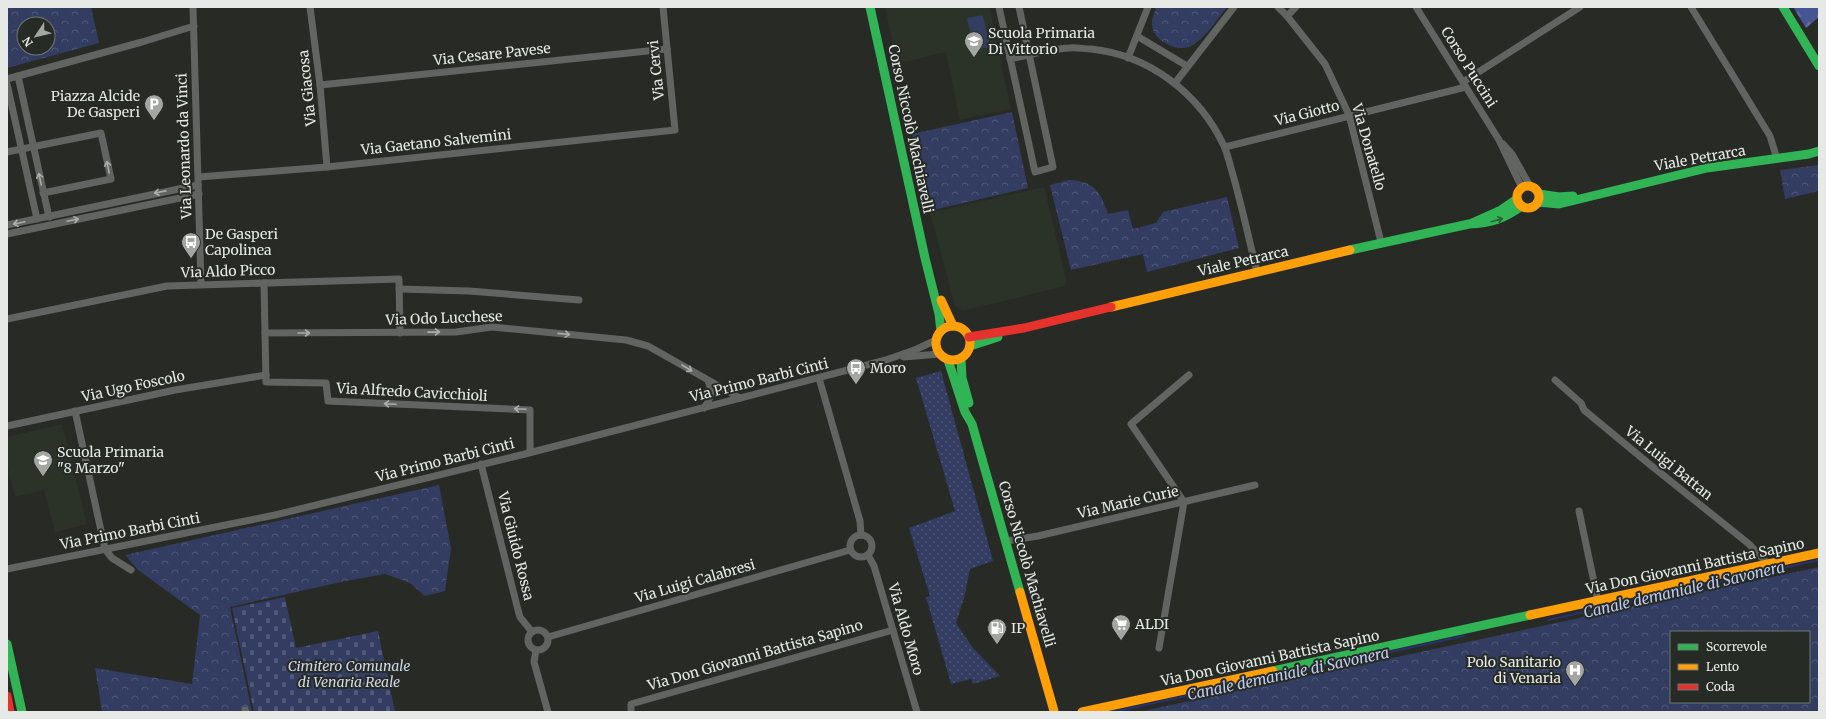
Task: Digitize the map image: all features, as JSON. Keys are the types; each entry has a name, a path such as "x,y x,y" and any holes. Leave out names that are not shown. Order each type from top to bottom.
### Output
{"street":[{"name":"Via Leonardo da Vinci","path":"193,7 201,284"},
{"name":"Via Giacosa","path":"310,7 320,85 327,167"},
{"name":"Via Cervi","path":"663,7 675,130"},
{"name":"Corso Niccolò Machiavelli","path":"870,7 925,258 939,314 941,330"},
{"path":"998,7 1035,172 1053,168 1019,7"},
{"path":"1128,58 1148,7"},
{"path":"1174,83 1234,7"},
{"name":"Via Donatello","path":"1278,7 1287,16 1325,64 1349,116 1381,242"},
{"path":"1287,16 1296,7"},
{"name":"Corso Puccini","path":"1416,7 1465,84 1526,187"},
{"name":"Via Giotto","path":"1225,147 1349,116 1465,84 1580,7"},
{"path":"1691,7 1770,136 1777,159"},
{"path":"1782,7 1819,66"},
{"path":"7,79 142,42 194,26"},
{"path":"1137,36 1188,66"},
{"path":"1010,59 1071,48 1109,51 1153,69 1174,83 1194,100 1209,120 1225,147 1257,272"},
{"name":"Via Cesare Pavese","path":"320,85 667,49"},
{"path":"18,76 48,217"},
{"path":"7,84 37,219"},
{"name":"Via Gaetano Salvemini","path":"7,225 48,217 199,181 675,130"},
{"path":"7,152 101,133 111,178 43,193"},
{"name":"Viale Petrarca","path":"1538,198 1596,194 1707,168 1777,159 1819,151"},
{"name":"Viale Petrarca","path":"1809,154 1819,155"},
{"path":"1526,187 1536,189 1538,198 1530,208 1520,202 1517,194 1526,187"},
{"path":"7,234 199,194"},
{"name":"Viale Petrarca","path":"970,341 1381,242 1469,224 1485,223 1506,217 1520,202"},
{"name":"Corso Niccolò Machiavelli","path":"925,258 946,313 953,326"},
{"name":"Via Aldo Picco","path":"7,319 167,286 399,279 399,289"},
{"path":"264,283 266,378"},
{"path":"400,333 399,289 469,291 579,300"},
{"path":"953,326 963,329 970,341 966,354 961,359 948,360 939,354 936,349 936,340 941,330 953,326"},
{"name":"Via Odo Lucchese","path":"265,333 456,332 492,327 626,340 648,346 708,380"},
{"name":"Via Primo Barbi Cinti","path":"7,569 275,515 819,378 886,360 918,349 936,340"},
{"name":"Via Primo Barbi Cinti","path":"886,360 919,355 939,354"},
{"name":"Corso Niccolò Machiavelli","path":"961,359 962,378 971,410 972,424 1056,712"},
{"name":"Corso Niccolò Machiavelli","path":"948,360 965,412 972,424"},
{"path":"1159,648 1184,502 1131,424 1189,375"},
{"name":"Via Ugo Foscolo","path":"7,426 175,390 266,378"},
{"name":"Via Alfredo Cavicchioli","path":"266,378 326,383 328,401 530,410 530,452"},
{"path":"819,378 860,521 861,535"},
{"path":"708,380 740,398"},
{"path":"704,408 710,398 712,390 708,380"},
{"name":"Via Luigi Battan","path":"1555,380 1580,403 1584,410 1749,544 1768,564"},
{"path":"76,412 105,549 112,558 131,570"},
{"name":"Via Giuido Rossa","path":"481,464 520,617 532,632"},
{"name":"Via Marie Curie","path":"1006,541 1038,536 1255,484"},
{"path":"1579,511 1598,601"},
{"path":"861,535 868,537 872,542 872,549 868,555 858,557 850,550 852,540 861,535"},
{"name":"Via Luigi Calabresi","path":"548,637 850,550"},
{"name":"Via Don Giovanni Battista Sapino","path":"1082,712 1358,653 1523,615 1598,601 1819,553"},
{"name":"Via Aldo Moro","path":"868,555 874,566 917,712"},
{"name":"Via Don Giovanni Battista Sapino","path":"1462,629 1511,623 1540,617 1576,605"},
{"path":"541,630 548,637 546,647 536,650 530,647 528,641 532,632 541,630"},
{"name":"Via Don Giovanni Battista Sapino","path":"632,712 631,704 893,630"},
{"path":"7,644 22,712"},
{"path":"536,650 534,662 548,712"},
{"path":"7,696 10,712"}],"shaded area":[{"name":"Scuola Primaria Di Vittorio","path":"885,7 989,7 1011,109 960,120 946,52 897,64"},
{"path":"1044,187 1066,278 1065,286 962,311 955,306 930,213"},
{"name":"Scuola Primaria \"8 Marzo\"","path":"62,424 87,524 55,532 44,490 15,497 7,465 7,437"}],"green space":[{"path":"7,7 91,7 99,43 56,55 56,16 16,16 16,56 51,56 7,68"},
{"path":"1156,7 1227,7 1201,39 1191,46 1180,48 1173,47 1161,41 1153,31 1152,21"},
{"path":"1793,7 1819,7 1819,17 1806,28"},
{"path":"983,15 990,47 974,50 967,18"},
{"path":"1012,112 1028,188 929,211 912,134"},
{"path":"1819,165 1819,191 1785,199 1780,170"},
{"path":"1069,180 1084,182 1090,185 1103,200 1108,214 1128,210 1133,229 1156,223 1163,212 1227,197 1239,248 1147,272 1143,254 1071,270 1050,185"},
{"path":"941,371 993,561 970,569 964,598 956,623 973,648 1000,676 973,684 971,679 951,684 926,597 930,596 909,528 955,511 916,378"},
{"path":"439,485 451,548 445,591 425,596 410,583 385,574 341,582 230,607 252,712 102,712 95,668 192,684 200,615 138,570 125,555"},
{"path":"1819,567 1819,712 1138,712"},
{"name":"Cimitero Comunale di Venaria Reale","path":"285,597 296,648 378,631 395,712 254,712 232,608"}],"waterway":[{"name":"Canale demaniale di Savonera","path":"1548,620 1819,560"},
{"name":"Canale demaniale di Savonera","path":"1113,712 1464,636"}],"traffic: fast":[{"path":"870,7 925,258 939,314 941,331"},
{"path":"1783,7 1819,66"},
{"path":"1538,202 1559,204 1707,168 1809,154 1819,151"},
{"path":"1539,194 1559,197 1573,196"},
{"path":"1472,223 1501,210 1517,199"},
{"path":"1350,250 1469,224 1484,223 1503,217 1522,206"},
{"path":"970,346 998,337"},
{"path":"961,359 962,378 969,403"},
{"path":"948,360 965,412 972,424 1020,592"},
{"path":"1273,671 1530,615"},
{"path":"7,644 22,712"}],"traffic: slow":[{"path":"1528,186 1536,189 1539,197 1536,205 1528,208 1520,205 1517,197 1520,189 1528,186"},
{"path":"1111,307 1350,250"},
{"path":"941,300 953,326"},
{"path":"956,326 963,328 968,333 970,343 968,353 963,358 950,360 943,358 938,353 936,340 938,333 943,328 956,326"},
{"path":"1530,615 1819,553"},
{"path":"1020,592 1054,711"},
{"path":"1082,712 1273,671"}],"traffic: jam":[{"path":"969,337 1024,328 1111,307"},
{"path":"7,696 10,712"}],"place":[{"name":"Scuola Primaria Di Vittorio","path":"974,58"},
{"name":"Piazza Alcide De Gasperi","path":"154,121"},
{"name":"De Gasperi Capolinea","path":"191,259"},
{"name":"Moro","path":"856,385"},
{"name":"Scuola Primaria \"8 Marzo\"","path":"43,477"},
{"name":"ALDI","path":"1121,641"},
{"name":"IP","path":"997,645"},
{"name":"Polo Sanitario di Venaria","path":"1575,687"}]}
